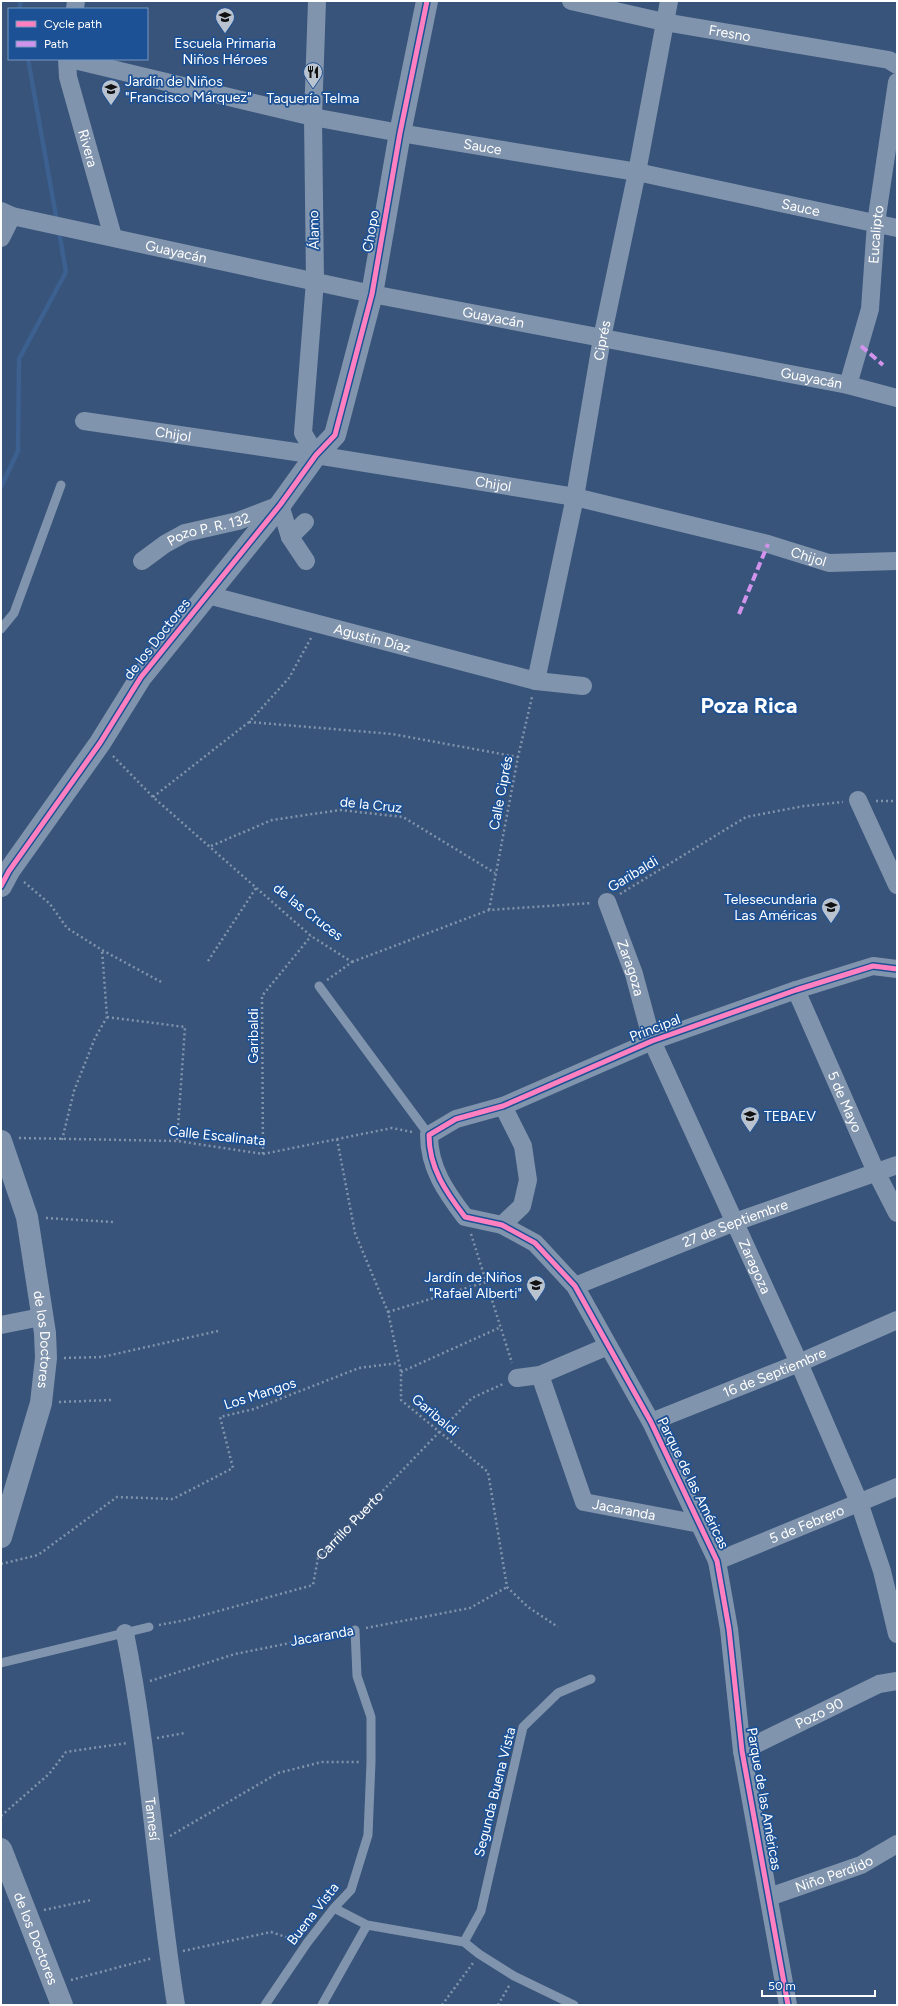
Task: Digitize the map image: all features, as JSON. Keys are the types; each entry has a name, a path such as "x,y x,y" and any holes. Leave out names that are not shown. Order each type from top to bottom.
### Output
{"street":[{"name":"Álamo","path":"316,455 303,433 315,281 313,117 317,1"},
{"name":"Chopo","path":"316,455 335,435 372,294 400,133 427,1"},
{"name":"Fresno","path":"571,1 664,22 894,61"},
{"name":"Ciprés","path":"536,681 575,497 602,338 637,172 669,1"},
{"name":"Rivera","path":"67,60 68,78 113,237"},
{"name":"Sauce","path":"74,60 313,117 400,133 637,172 897,228"},
{"name":"Eucalipto","path":"848,385 870,309 876,223 897,82"},
{"name":"Guayacán","path":"6,214 372,294 848,385 897,398"},
{"path":"1,238 6,214"},
{"name":"Chijol","path":"84,421 316,455 575,497 768,544 829,563 897,561"},
{"name":"de los Doctores","path":"5,878 100,743 141,677 280,505 316,455"},
{"path":"280,505 290,536 306,561"},
{"name":"Pozo P. R. 132","path":"142,561 165,544 185,533 238,521 280,505"},
{"path":"290,536 305,522"},
{"name":"Agustín Díaz","path":"208,594 536,681 584,686"},
{"path":"858,800 897,885"},
{"name":"Zaragoza","path":"606,902 634,974 652,1041 799,1363 859,1502 882,1571 897,1634"},
{"name":"Principal","path":"429,1135 456,1119 503,1106 652,1041 796,990 872,966 897,969"},
{"name":"5 de Mayo","path":"796,990 876,1172 897,1214"},
{"path":"502,1225 522,1206 528,1180 523,1146 503,1106"},
{"path":"429,1135 429,1150 434,1168 447,1194 465,1217"},
{"name":"de los Doctores","path":"1,1537 41,1403 46,1358 45,1333 41,1317 36,1268 27,1217 7,1139"},
{"name":"27 de Septiembre","path":"575,1286 735,1222 897,1165"},
{"name":"Parque de las Américas","path":"465,1217 502,1225 535,1243 575,1286 650,1422 717,1561 729,1629 742,1751 788,2005"},
{"path":"1,1325 41,1317"},
{"name":"16 de Septiembre","path":"650,1422 799,1363 897,1320"},
{"path":"517,1378 540,1375 608,1346"},
{"name":"Jacaranda","path":"540,1375 584,1502 700,1524"},
{"name":"5 de Febrero","path":"717,1561 897,1487"},
{"name":"Tamesí","path":"125,1633 136,1686 168,1954 176,2005"},
{"name":"Pozo 90","path":"742,1751 879,1684 897,1681"},
{"name":"Niño Perdido","path":"769,1897 861,1866 897,1844"},
{"name":"de los Doctores","path":"1,1849 62,2005"}],"lane":[{"path":"1,629 14,613 61,485"},
{"path":"319,986 429,1135"},
{"path":"1,1663 149,1627"},
{"name":"Buena Vista","path":"265,2005 334,1908 351,1890 368,1835 371,1717 357,1676 355,1630"},
{"name":"Segunda Buena Vista","path":"464,1942 481,1911 523,1727 558,1692 591,1679"},
{"path":"334,1908 367,1925 464,1942 479,1954 514,1976 574,2005"},
{"path":"322,2005 367,1925"}],"path":[{"path":"153,797 249,722 289,678 319,624"},
{"path":"249,722 392,734 518,757"},
{"path":"5,878 34,890 50,904 67,928 102,950 163,983"},
{"path":"208,961 256,888"},
{"path":"62,1140 74,1091 95,1038 108,1017 102,950"},
{"path":"319,986 352,962"},
{"path":"108,1017 185,1027 177,1141"},
{"path":"27,1217 113,1222"},
{"path":"465,1217 517,1378"},
{"path":"388,1312 486,1282"},
{"path":"400,1372 501,1327"},
{"path":"46,1358 102,1357 218,1331"},
{"path":"41,1403 111,1400"},
{"path":"507,1587 528,1607 558,1627"},
{"path":"1,1816 49,1774 66,1752 142,1741 185,1732"},
{"path":"156,1844 278,1773 322,1762 371,1762"},
{"path":"26,1914 90,1900"},
{"path":"442,2005 479,1954"},
{"path":"498,2005 514,1976"}],"waterway":[{"path":"19,8 21,1"},
{"path":"28,60 57,222"},
{"path":"1,487 18,451 19,359 66,272 59,231"}],"marked path":[{"path":"861,346 883,365"},
{"path":"739,614 768,544"}],"cycle path":[{"path":"1,886 9,871 100,743 141,677 280,505 316,455 335,435 372,294 400,133 427,1"},
{"path":"788,2005 742,1751 729,1629 717,1561 651,1422 575,1286 535,1243 502,1225 465,1217 445,1189 435,1169 429,1135 456,1119 503,1106 652,1041 796,990 873,966 897,969"}],"place":[{"name":"Escuela Primaria Niños Héroes","path":"225,34"},
{"name":"Taquería Telma","path":"313,89"},
{"name":"Jardín de Niños \"Francisco Márquez\"","path":"111,106"},
{"name":"Telesecundaria Las Américas","path":"831,924"},
{"name":"TEBAEV","path":"750,1133"},
{"name":"Jardín de Niños \"Rafael Alberti\"","path":"536,1302"}],"district":[{"name":"Poza Rica","path":"749,705"}]}
